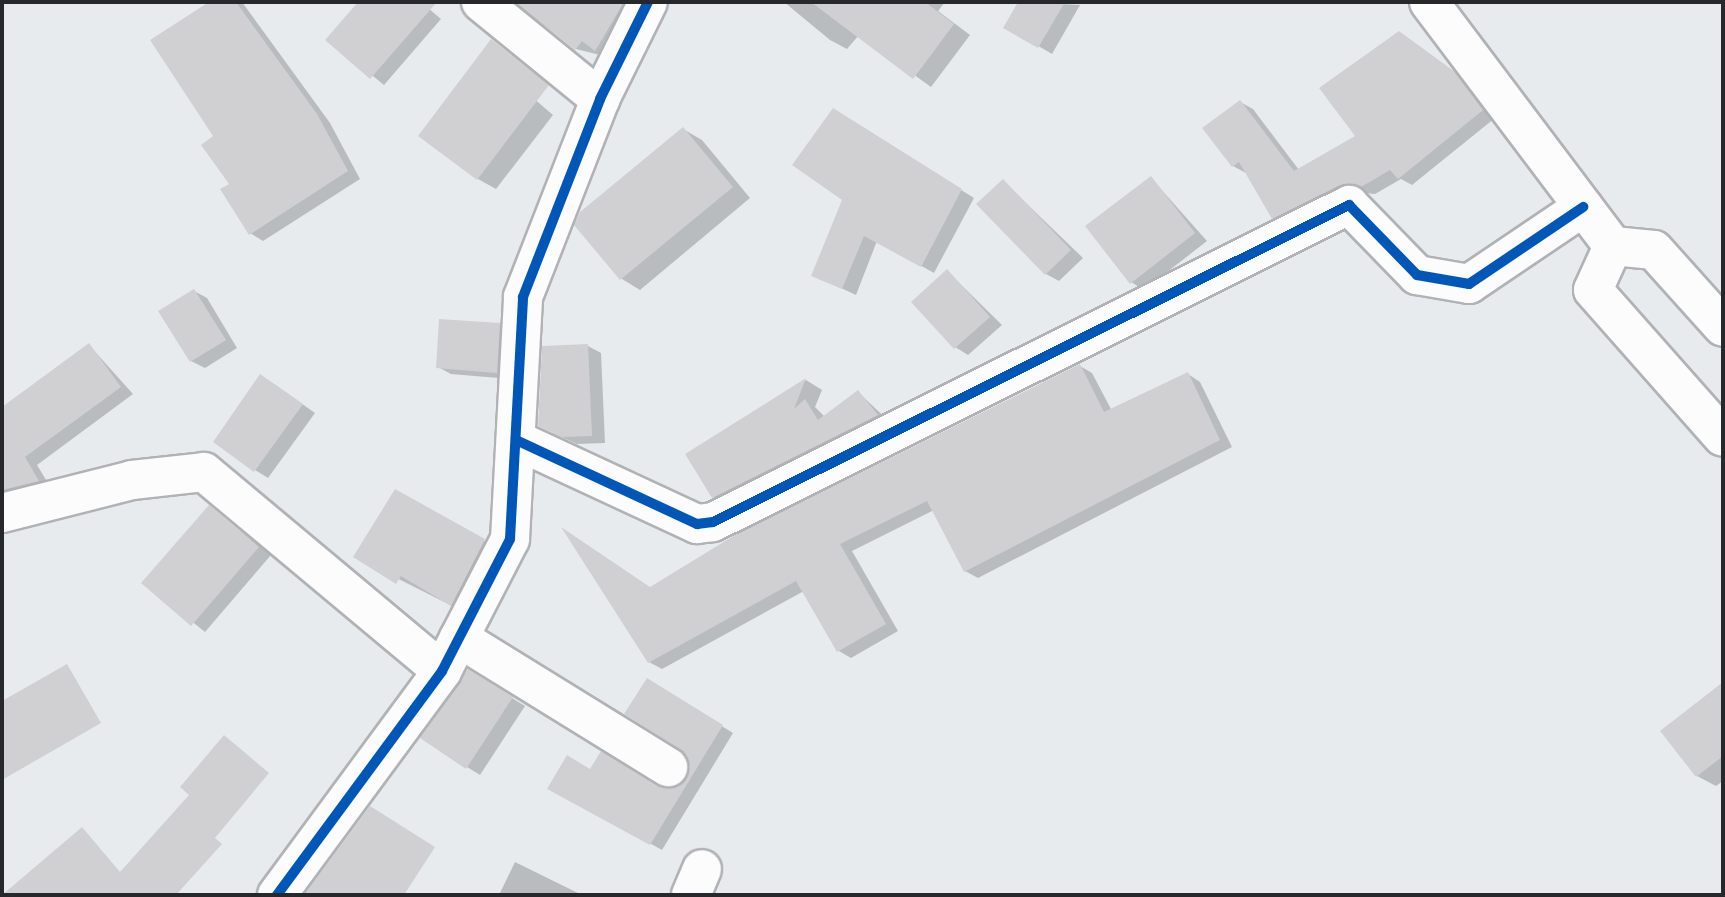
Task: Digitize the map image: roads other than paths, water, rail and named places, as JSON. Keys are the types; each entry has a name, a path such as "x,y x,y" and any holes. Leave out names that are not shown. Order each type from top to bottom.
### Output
{"street":[{"path":"481,2 600,99"},
{"path":"277,895 442,671 510,540 523,297 600,99 648,2"},
{"path":"1429,2 1613,246 1654,250 1723,327"},
{"path":"516,440 697,524 713,522 1349,205 1417,275 1469,284 1583,207"},
{"path":"1613,246 1594,290 1723,437"},
{"path":"2,513 132,480 204,472 442,671"},
{"path":"459,638 668,767"}]}
